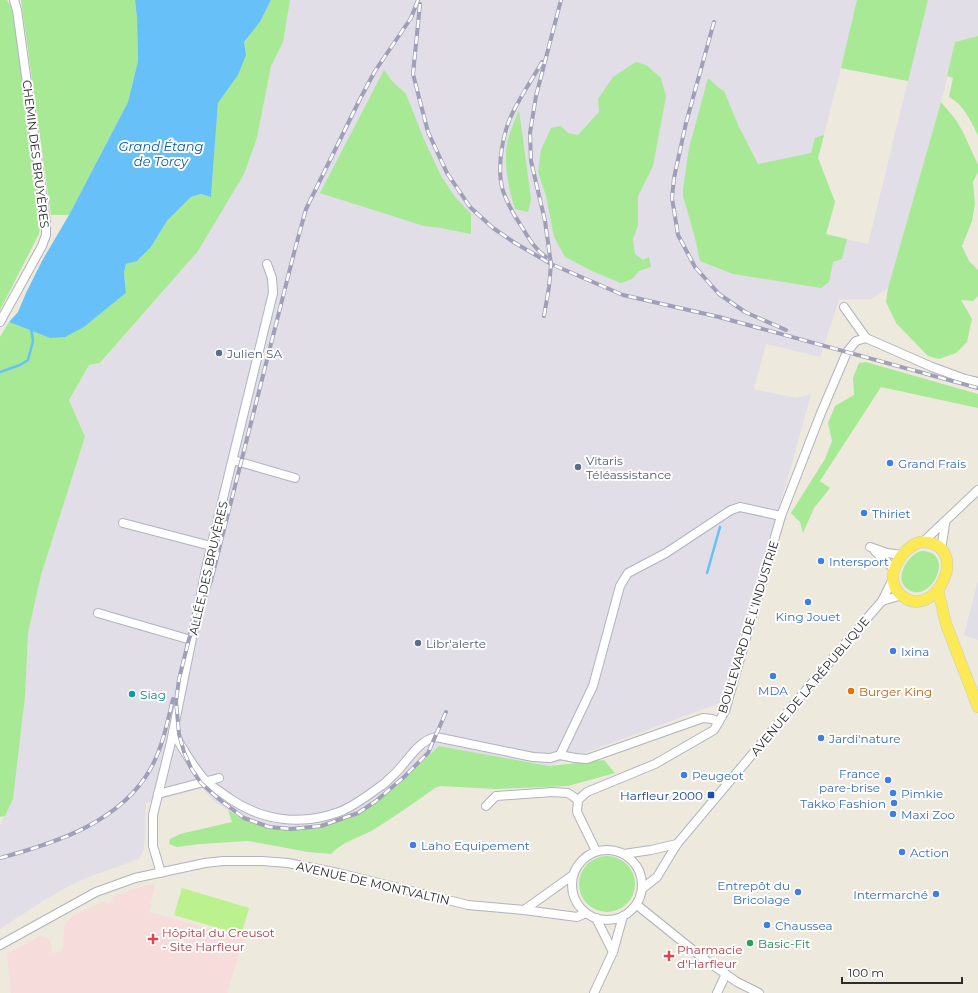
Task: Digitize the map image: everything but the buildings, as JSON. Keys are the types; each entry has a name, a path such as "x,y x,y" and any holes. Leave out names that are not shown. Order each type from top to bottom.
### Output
{"main road":[{"path":"924,542 934,544 942,550 948,566 945,579 934,595 924,600 914,601 902,595 897,590 894,574 902,555 908,548 914,544 924,542"},
{"path":"938,590 946,624 978,707"},
{"path":"924,600 933,607 946,624"}],"street":[{"name":"CHEMIN DES BRUYÈRES","path":"0,322 42,246 46,235 46,223 14,0"},
{"name":"ALLÉE DES BRUYÈRES","path":"161,873 153,846 153,815 173,732 211,546 273,293 272,278 267,264"},
{"path":"844,307 866,338 932,367 978,382"},
{"name":"BOULEVARD DE L'INDUSTRIE","path":"578,800 587,792 655,764 714,730 719,722 725,711 781,516 821,412 847,352 856,341 866,338"},
{"path":"233,460 295,478"},
{"path":"924,542 978,490"},
{"path":"560,755 593,686 620,586 628,573 666,553 731,510 740,507 781,516"},
{"path":"123,523 211,546"},
{"path":"942,550 944,524"},
{"path":"894,574 870,546 887,553 902,555"},
{"name":"AVENUE DE LA RÉPUBLIQUE","path":"642,888 657,877 678,844 882,601 894,574"},
{"path":"882,601 902,595"},
{"path":"98,613 191,640"},
{"path":"173,732 191,764 206,781 239,805 260,814 281,819 299,821 339,812 353,804 386,782 400,769 423,743 436,737 533,757 550,758 560,755 587,759 703,718 712,719 719,722"},
{"path":"158,794 219,778"},
{"path":"486,806 496,796 552,792 568,793 578,800 577,812 596,851"},
{"path":"624,854 678,844"},
{"path":"615,850 624,854 632,860 638,868 642,878 641,897 637,905 623,916 614,919 605,920 596,918 586,913 579,906 574,896 572,886 573,875 578,865 586,857 596,851 615,850"},
{"name":"AVENUE DE MONTVALTIN","path":"0,945 96,892 135,878 205,863 222,861 262,861 288,863 338,873 468,906 524,910 576,917 586,913"},
{"path":"524,910 573,875"},
{"path":"637,905 678,939 737,982 760,993"},
{"path":"594,993 613,952 623,916"},
{"path":"596,918 613,952"},
{"path":"717,993 726,974"}],"shaded area":[{"path":"284,0 978,0 978,36 955,42 944,91 888,288 871,299 839,300 820,357 766,344 754,389 796,398 811,394 791,467 720,703 549,766 439,746 396,787 353,817 315,829 269,829 242,819 215,802 202,788 146,803 144,849 139,859 91,876 71,885 46,899 0,929 0,825 13,799 25,697 28,633 41,575 85,437 69,400 89,365 101,363 165,289 244,174 257,138","holes":["841,68 908,81 868,244 826,235 835,202 818,158"]},
{"path":"978,580 978,640 964,635"},
{"name":"Hôpital du Creusot - Site Harfleur","path":"155,884 149,912 244,938 227,993 11,993 7,954 40,936 50,939 52,953 63,951 64,927 72,916 104,901 106,904 113,901 112,897 133,889"}],"green space":[{"path":"0,0 7,0 11,7 15,22 41,221 39,234 0,310"},
{"path":"21,0 135,0 138,61 128,102 69,215 51,215"},
{"path":"271,0 290,0 283,42 271,66 257,138 244,174 198,251 100,363 89,365 69,400 85,437 41,575 28,633 25,697 13,799 5,816 0,817 0,337 9,322 50,338 84,327 126,293 124,273 126,264 137,261 151,247 167,221 191,197 201,194 211,197 218,103 230,86 245,55 244,42 260,22"},
{"path":"857,0 928,0 908,81 841,68"},
{"path":"978,36 978,136 970,119 963,109 949,97 953,78 947,76 955,42"},
{"path":"636,62 646,65 661,78 666,96 653,166 638,196 638,225 633,239 635,254 643,260 649,257 651,267 639,271 632,279 621,283 592,271 565,257 554,237 546,196 538,172 541,150 551,128 561,126 568,133 578,135 599,112 598,99 613,77"},
{"path":"384,70 392,81 406,94 423,137 441,176 456,198 471,214 471,234 424,226 320,193"},
{"path":"708,78 724,91 739,127 758,164 811,153 815,138 824,135 818,158 835,202 826,234 847,239 842,259 833,262 829,282 821,288 733,274 700,261 683,196 683,189 689,148"},
{"path":"941,102 956,120 978,165 978,172 973,182 975,204 972,221 962,246 969,261 978,270 978,296 973,301 961,300 972,319 967,342 956,353 939,359 928,356 896,323 886,302 888,288"},
{"path":"519,110 531,199 528,212 515,209 508,183 506,165 508,139"},
{"path":"866,362 978,394 978,408 881,387 820,481 830,488 814,508 803,533 800,522 791,513 825,459 832,441 828,423 835,406 854,395 853,378 859,363"},
{"path":"921,551 932,553 937,559 939,566 937,575 933,583 927,589 919,592 911,591 905,587 902,582 903,569 906,563 916,553"},
{"path":"439,746 549,766 604,760 615,773 568,786 495,789 440,786 373,830 346,843 331,854 308,852 248,841 177,847 169,844 170,839 180,834 232,822 228,810 242,819 269,829 315,829 353,817 396,787"},
{"path":"607,856 618,858 627,864 633,873 635,884 633,895 627,904 618,910 607,912 596,910 587,904 581,895 579,884 581,873 587,864 596,858"},
{"path":"182,888 249,908 241,935 174,915"}],"water":[{"name":"Grand Étang de Torcy","path":"135,0 271,0 260,22 244,42 246,55 238,75 218,103 211,197 201,194 191,197 167,221 151,247 137,261 126,264 124,273 126,293 84,327 65,337 50,338 9,322 18,312 42,261 69,215 128,102 138,61"}],"waterway":[{"path":"0,372 20,365 28,360 33,341 31,328"},
{"path":"707,573 720,527"}],"railway":[{"path":"418,0 411,18 375,71 306,209 211,581 189,639 179,679 176,702 179,734 184,752 191,768 201,783 244,818 269,827 291,829 321,826 358,813 376,801 404,777 428,753 446,712"},
{"path":"544,316 551,264 545,221 531,161 530,133 536,96 561,0"},
{"path":"420,4 413,74 428,132 447,173 470,207 493,228 551,264 623,295 719,317 978,388"},
{"path":"714,22 686,123 674,178 672,198 678,235 695,267 719,294 745,312 786,330"},
{"path":"542,62 520,98 510,118 504,138 500,171 503,191 508,204 531,242 546,257"},
{"path":"0,858 43,845 85,828 123,803 138,787 155,760 159,751 173,699"}],"place":[{"name":"Julien SA","path":"219,353"},
{"name":"Grand Frais","path":"890,463"},
{"name":"Vitaris Téléassistance","path":"578,467"},
{"name":"Thiriet","path":"864,513"},
{"name":"Intersport","path":"821,561"},
{"name":"King Jouet","path":"808,602"},
{"name":"Libr'alerte","path":"418,643"},
{"name":"Ixina","path":"893,651"},
{"name":"MDA","path":"773,676"},
{"name":"Burger King","path":"851,691"},
{"name":"Siag","path":"132,694"},
{"name":"Jardi'nature","path":"821,738"},
{"name":"Peugeot","path":"684,775"},
{"name":"France pare-brise","path":"888,780"},
{"name":"Pimkie","path":"893,793"},
{"name":"Harfleur 2000","path":"711,795"},
{"name":"Takko Fashion","path":"894,803"},
{"name":"Maxi Zoo","path":"893,814"},
{"name":"Laho Equipement","path":"413,845"},
{"name":"Action","path":"902,852"},
{"name":"Entrepôt du Bricolage","path":"798,892"},
{"name":"Intermarché","path":"936,894"},
{"name":"Chaussea","path":"767,925"},
{"name":"Hôpital du Creusot - Site Harfleur","path":"153,939"},
{"name":"Basic-Fit","path":"750,943"},
{"name":"Pharmacie d'Harfleur","path":"669,956"}]}
